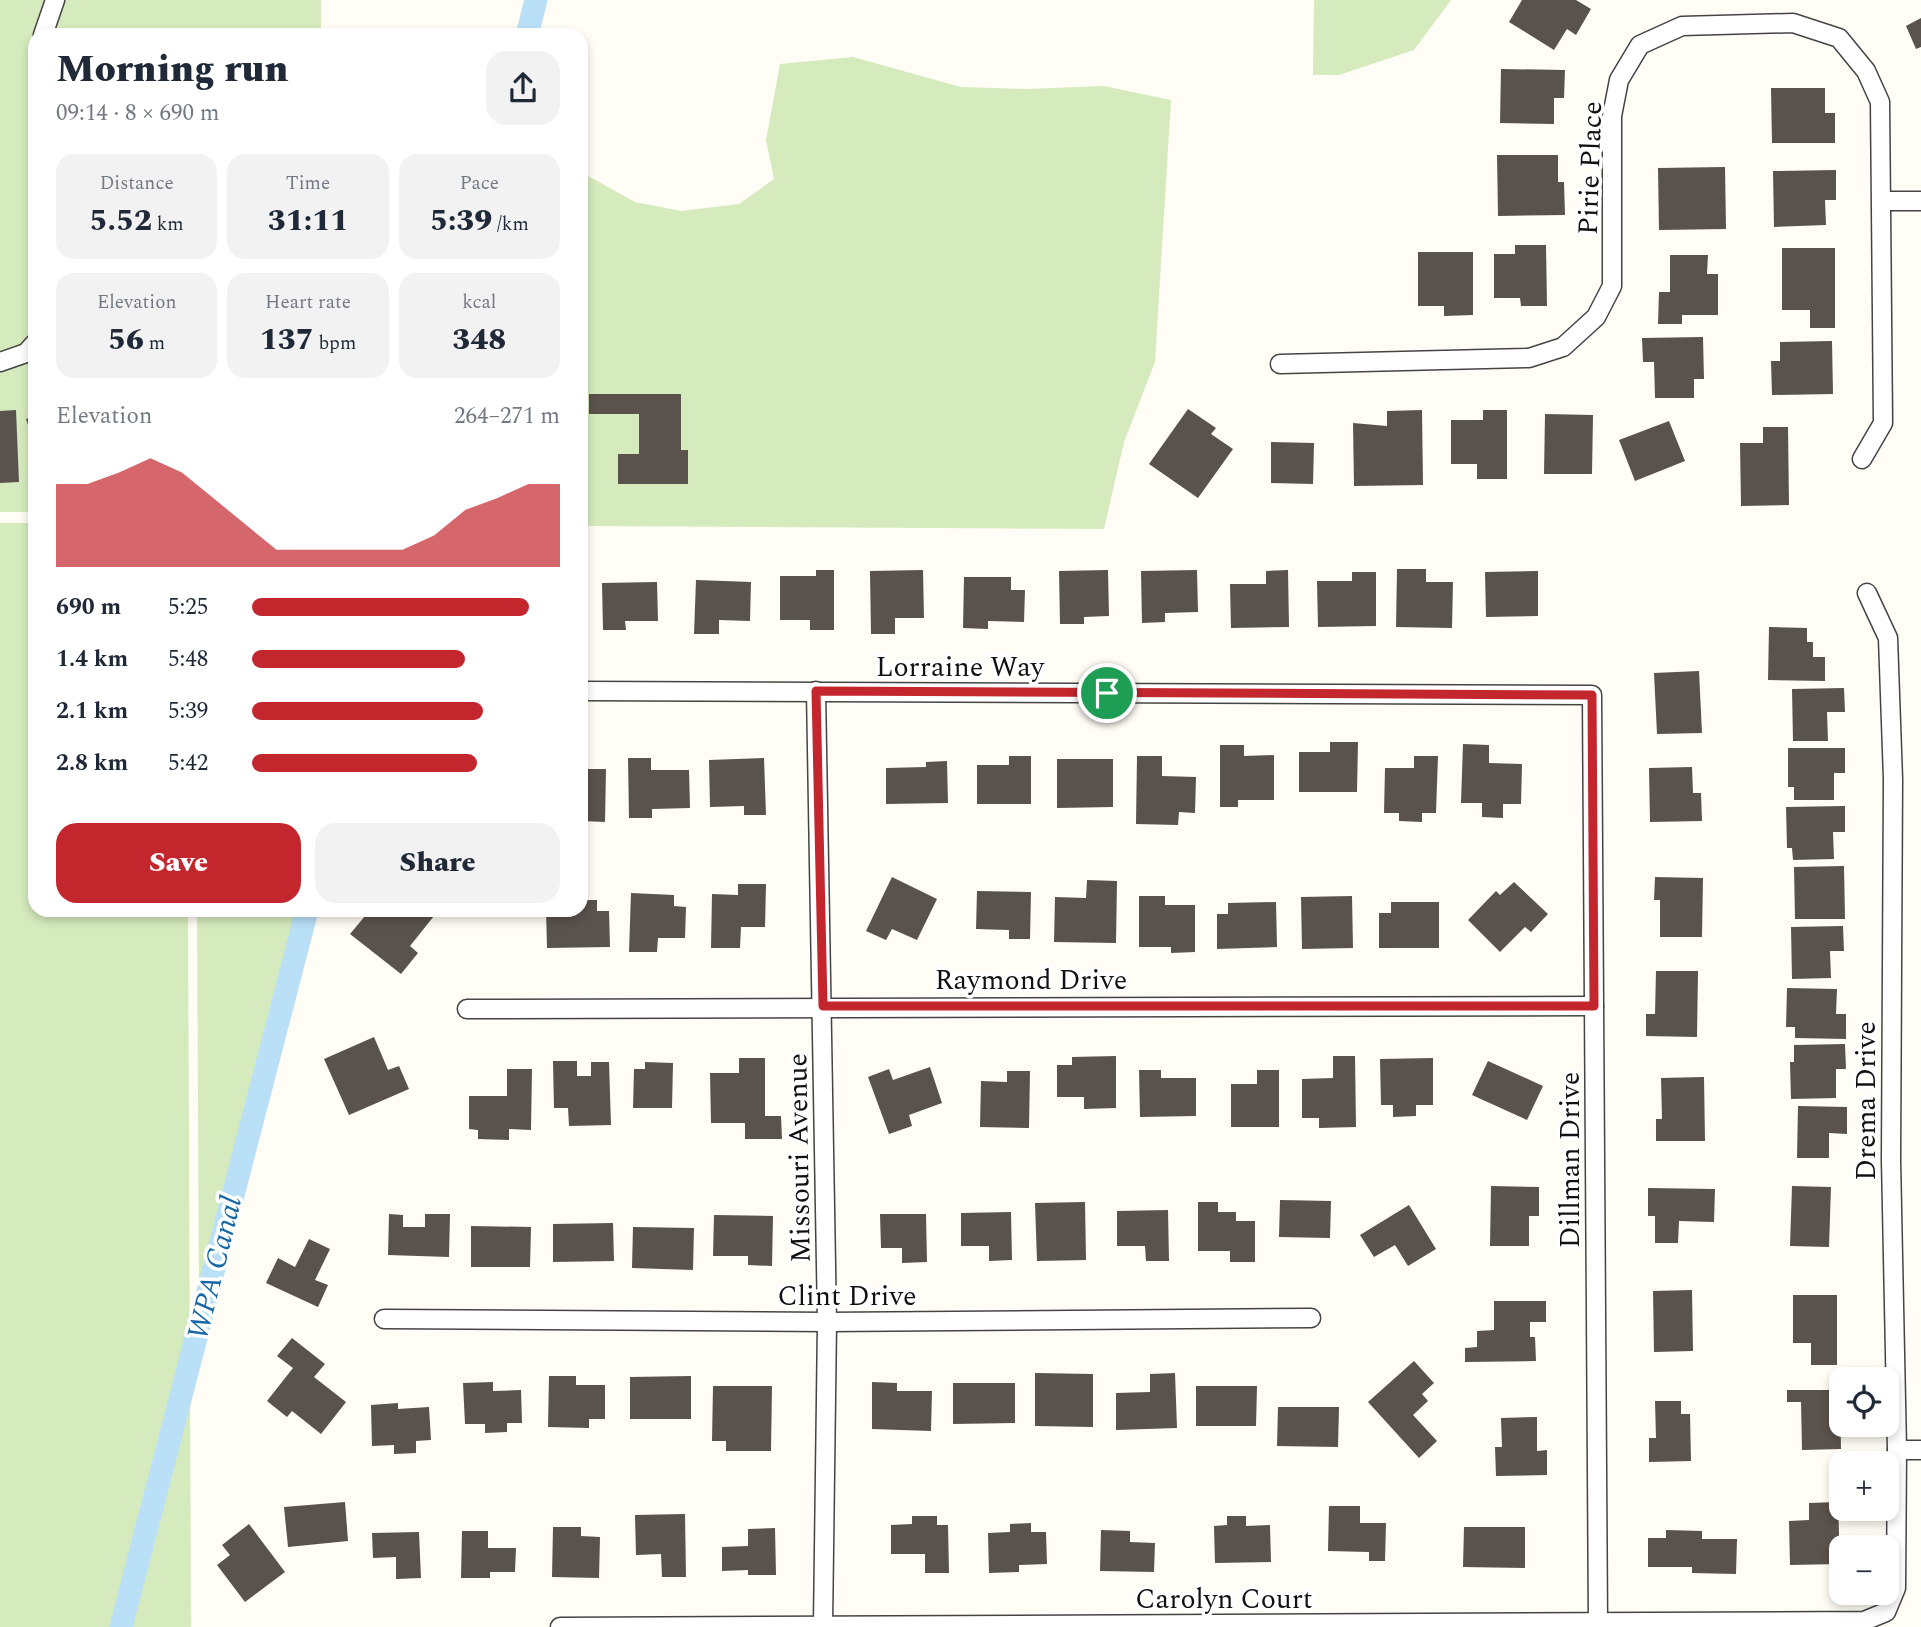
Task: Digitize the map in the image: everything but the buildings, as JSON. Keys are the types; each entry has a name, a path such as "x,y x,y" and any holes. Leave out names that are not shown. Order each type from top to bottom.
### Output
{"street":[{"path":"46,28 55,0"},
{"name":"Pirie Place","path":"1280,364 1529,358 1563,347 1596,317 1612,286 1612,116 1619,80 1640,45 1682,26 1793,23 1839,38 1866,71 1880,102 1882,424 1862,460"},
{"path":"1882,201 1921,201"},
{"path":"0,362 28,351"},
{"name":"Drema Drive","path":"1867,593 1888,638 1893,779 1891,1160 1897,1450 1896,1588 1886,1612"},
{"name":"Lorraine Way","path":"588,691 1592,695"},
{"name":"Missouri Avenue","path":"816,691 827,1322 823,1625"},
{"name":"Dillman Drive","path":"1592,695 1598,1623"},
{"name":"Raymond Drive","path":"467,1009 1594,1006"},
{"name":"Clint Drive","path":"384,1319 827,1322 1311,1318"},
{"path":"1897,1450 1921,1450"},
{"name":"Carolyn Court","path":"560,1627 1864,1621 1886,1612"}],"green space":[{"path":"0,0 321,0 321,28 28,28 28,512 0,512"},
{"path":"1314,0 1451,0 1414,50 1339,75 1313,75"},
{"path":"853,57 961,87 1027,89 1104,86 1171,100 1155,362 1124,442 1104,529 588,526 588,176 635,202 681,211 739,204 774,179 766,140 780,64"},
{"path":"0,523 28,523 28,917 188,917 191,1627 0,1627"},
{"path":"197,917 299,917 199,1305"}],"waterway":[{"name":"WPA Canal","path":"529,28 536,0"},
{"name":"WPA Canal","path":"121,1627 305,917"}],"route":[{"path":"816,691 1107,693 1592,695 1594,1006 823,1006 816,691"}]}
